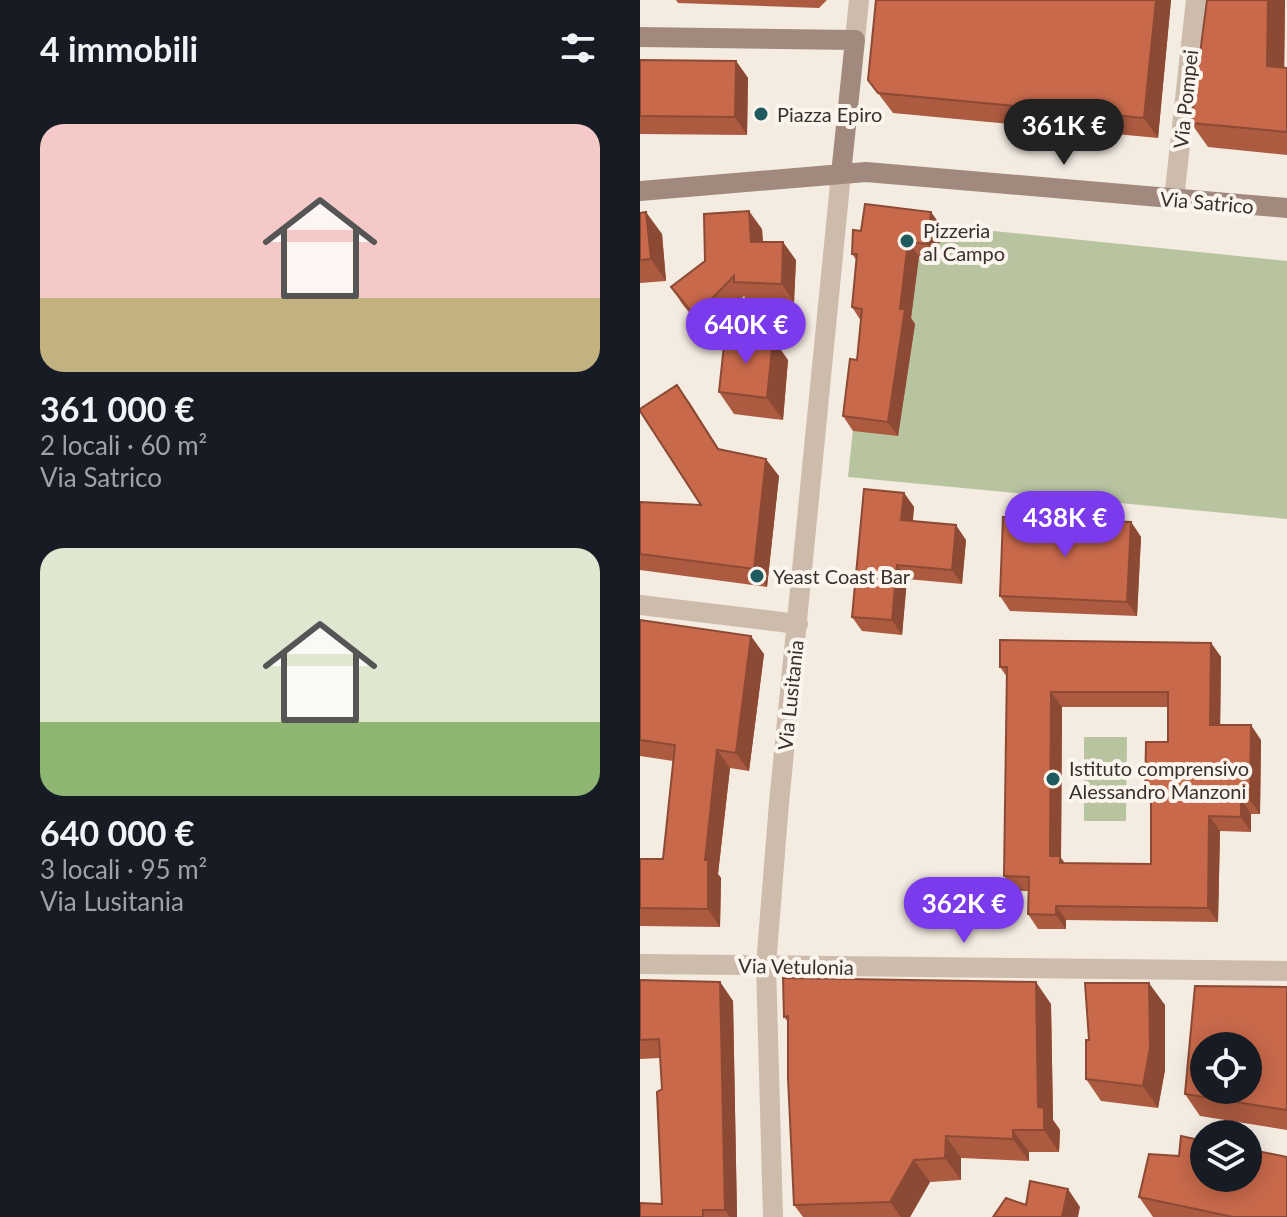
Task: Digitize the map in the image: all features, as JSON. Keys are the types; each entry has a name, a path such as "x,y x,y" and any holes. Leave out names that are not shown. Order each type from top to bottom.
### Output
{"street":[{"path":"640,191 841,174 859,0"},
{"name":"Via Pompei","path":"1174,199 1196,0"},
{"path":"640,37 855,40"},
{"name":"Via Satrico","path":"841,174 866,172 1287,208"},
{"name":"Via Lusitania","path":"773,1217 766,965 841,174"},
{"path":"640,605 798,624"},
{"name":"Via Vetulonia","path":"640,964 1287,971"}],"green space":[{"path":"875,219 1287,261 1287,519 848,477"},
{"path":"1084,737 1127,737 1126,821 1084,821"}],"building":[{"path":"876,0 1156,0 1144,118 878,93 868,80"},
{"path":"1207,0 1268,0 1267,66 1287,68 1287,132 1191,123"},
{"path":"640,60 736,61 735,117 640,116"},
{"path":"865,204 931,212 927,244 908,242 900,309 905,309 888,422 843,416 850,359 857,360 862,309 852,307 857,254 852,254 853,230 861,231"},
{"path":"749,211 751,242 783,242 782,284 734,282 734,276 695,316 671,287 705,261 704,214"},
{"path":"646,212 651,259 640,260 640,213"},
{"path":"725,336 773,338 767,398 719,392"},
{"path":"677,385 718,449 766,459 754,569 640,554 640,502 701,505 640,411"},
{"path":"864,489 904,493 901,520 956,525 952,570 897,565 892,620 852,617"},
{"path":"1003,517 1131,522 1127,602 1000,596"},
{"path":"640,620 751,636 736,753 717,750 705,860 708,860 708,909 640,908 640,859 663,859 675,745 640,740"},
{"path":"1000,640 1211,643 1210,725 1251,725 1250,800 1241,799 1241,817 1209,816 1208,908 1056,906 1056,915 1028,914 1029,877 1004,876 1007,667 1000,667","holes":["1051,692 1168,692 1168,742 1146,742 1145,797 1151,797 1151,864 1060,863 1060,856 1050,856"]},
{"path":"783,978 1036,982 1038,1107 1044,1108 1044,1130 1013,1130 1013,1139 946,1136 945,1158 914,1160 890,1202 794,1205 788,1016 784,1017"},
{"path":"640,980 720,982 725,1210 703,1210 703,1217 640,1217 640,1203 662,1204 657,1092 662,1089 659,1039 640,1040"},
{"path":"1085,983 1149,983 1150,1048 1143,1086 1086,1079 1086,1040 1089,1040"},
{"path":"1195,986 1287,987 1287,1110 1249,1104 1262,1104 1262,1032 1191,1032"},
{"path":"1190,1040 1190,1095 1185,1094"},
{"path":"1181,1136 1190,1138 1190,1192 1262,1192 1262,1152 1287,1157 1287,1217 1233,1217 1139,1197 1149,1154 1179,1156"},
{"path":"1030,1181 1068,1189 1062,1217 993,1217 1006,1198 1026,1205"}],"place":[{"name":"Piazza Epiro","path":"761,114"},
{"name":"Pizzeria al Campo","path":"907,241"},
{"name":"Yeast Coast Bar","path":"757,576"},
{"name":"Istituto comprensivo Alessandro Manzoni","path":"1053,779"}]}
